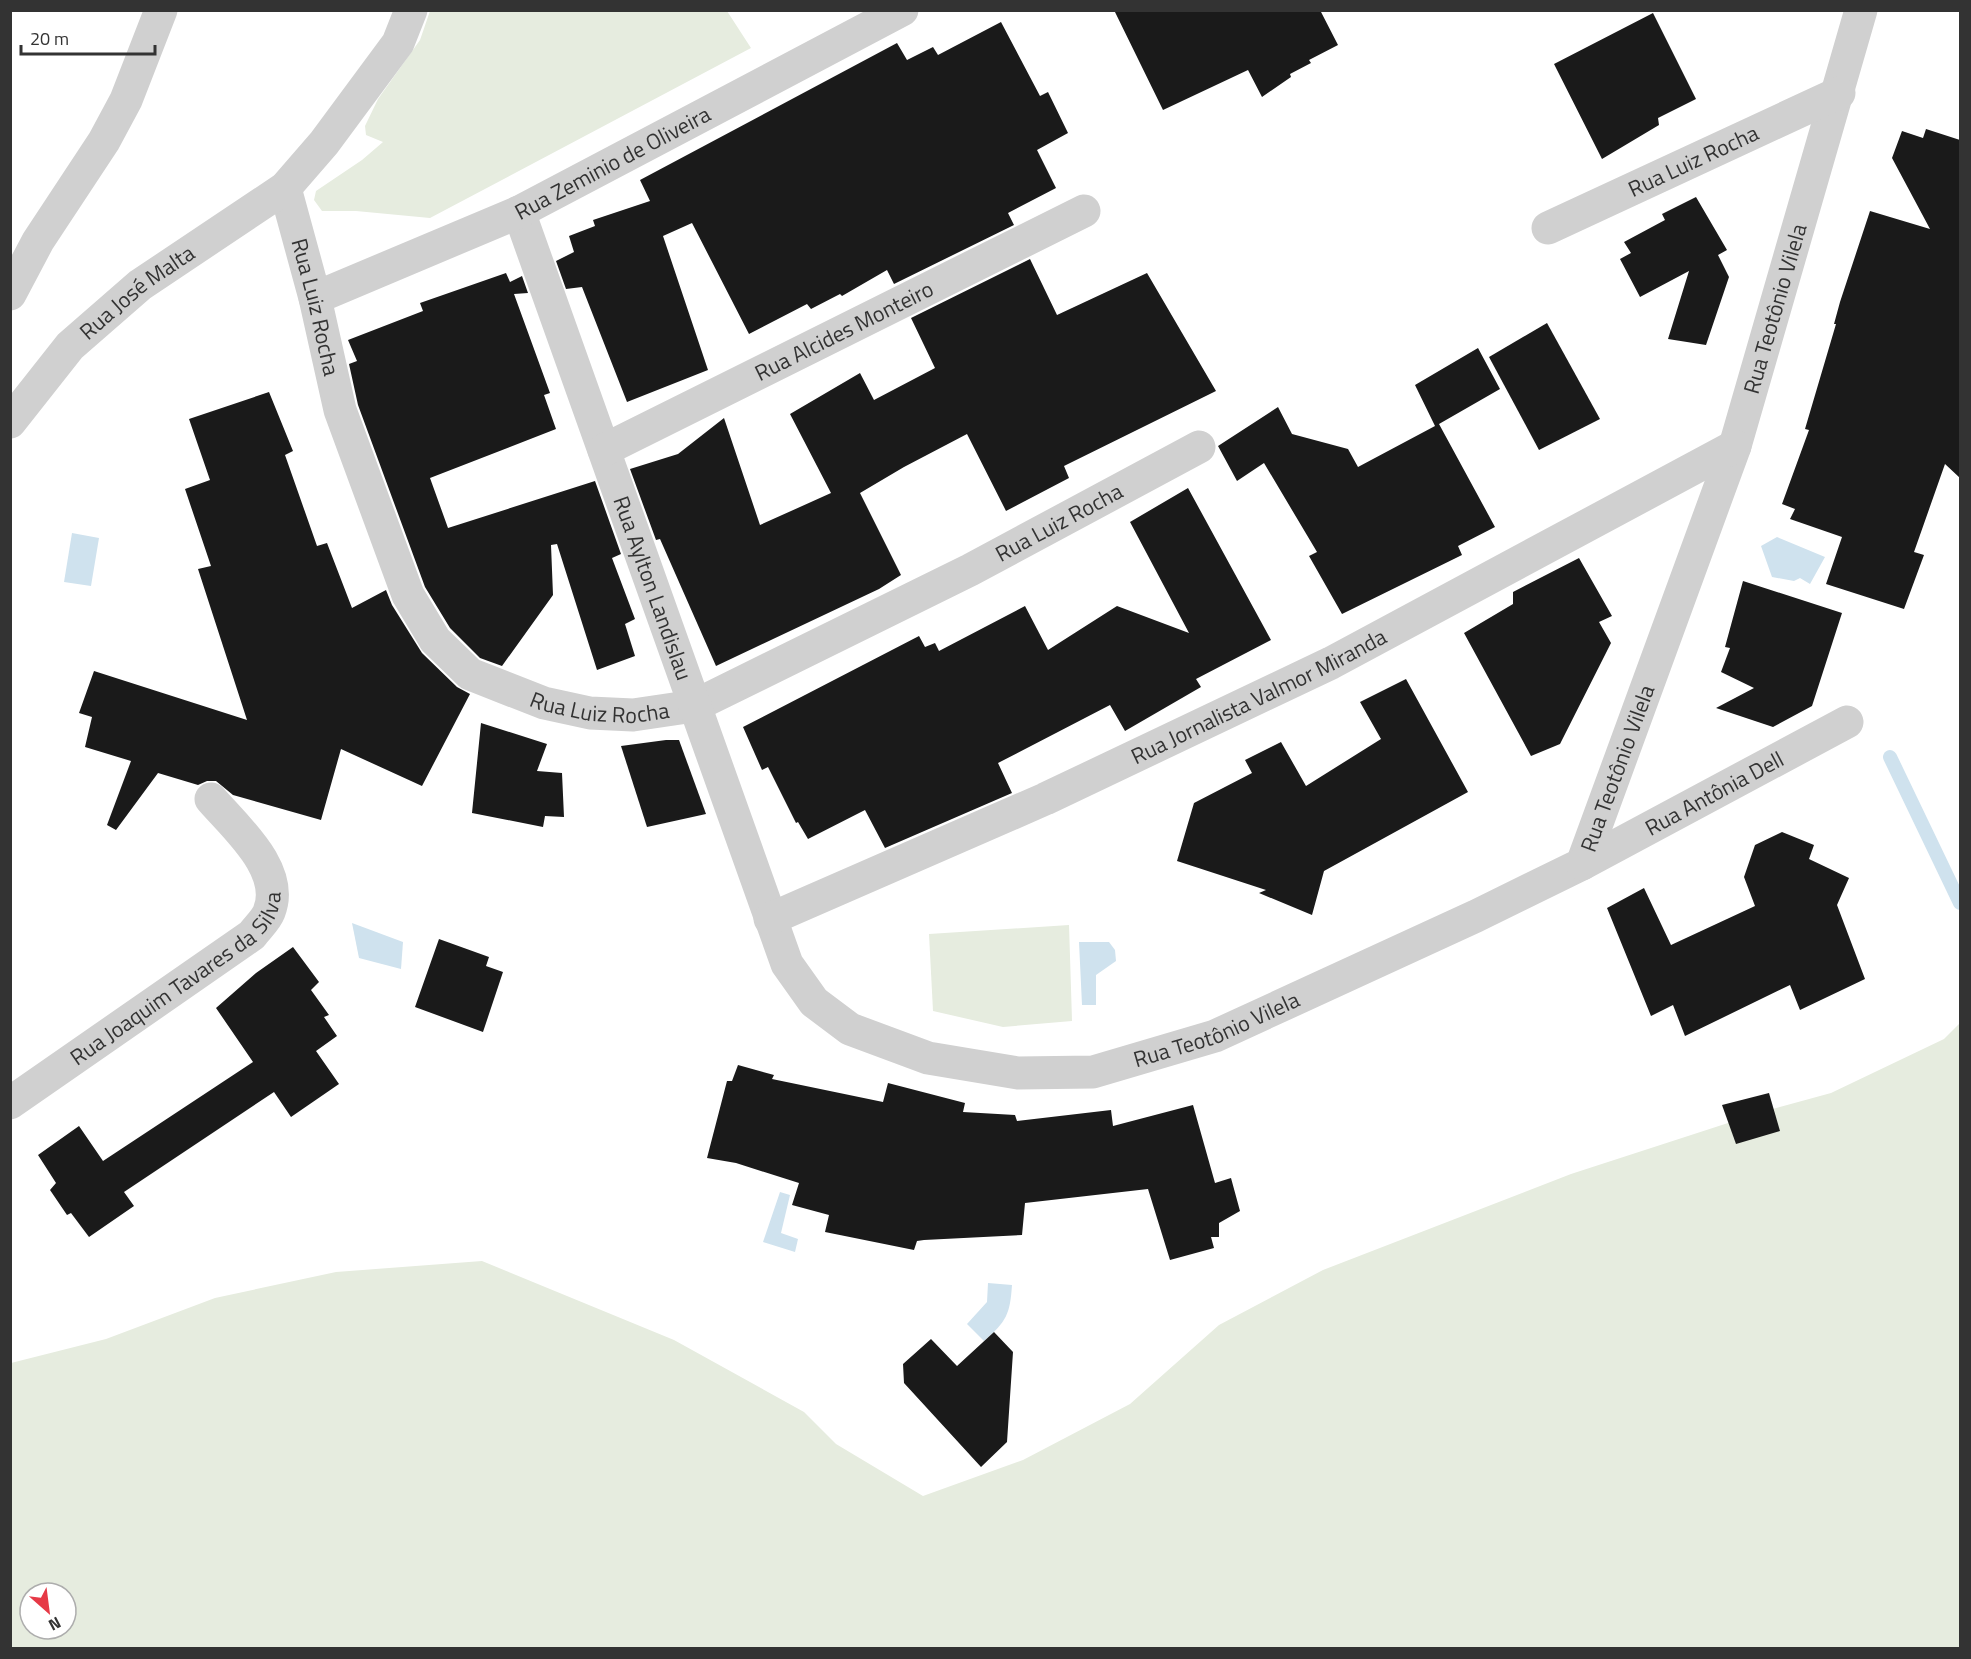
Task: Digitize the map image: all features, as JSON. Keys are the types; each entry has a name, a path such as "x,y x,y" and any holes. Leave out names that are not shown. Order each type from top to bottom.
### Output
{"street":[{"path":"10,294 38,240 104,141 126,100 161,10"},
{"name":"Rua José Malta","path":"10,422 70,346 140,285 285,188 324,143 398,43 411,10"},
{"name":"Rua Zeminio de Oliveira","path":"315,298 519,212 902,10"},
{"name":"Rua Teotônio Vilela","path":"787,964 814,1002 850,1029 928,1058 1018,1073 1093,1072 1215,1036 1465,921 1582,864 1735,446 1839,93 1861,10"},
{"name":"Rua Luiz Rocha","path":"1548,228 1839,93"},
{"name":"Rua Luiz Rocha","path":"285,188 315,298 340,410 408,595 435,640 470,674 544,704 590,713 633,715 694,706 970,570 1199,447"},
{"name":"Rua Alcides Monteiro","path":"604,450 1084,211"},
{"name":"Rua Aylton Landislau","path":"519,212 787,964"},
{"name":"Rua Jornalista Valmor Miranda","path":"770,919 1045,799 1331,663 1735,446"},
{"name":"Rua Antônia Dell","path":"1582,864 1847,722"},
{"name":"Rua Joaquim Tavares da Silva","path":"10,1103 252,935 269,912 272,895 267,873 258,853 211,799"}],"shaded area":[{"path":"430,11 727,11 751,48 430,218 356,211 322,211 314,200 316,191 362,160 383,142 366,135 365,126 378,99 420,40"},
{"path":"1069,925 1072,1021 1003,1027 933,1011 929,934"},
{"path":"1960,1023 1960,1648 11,1648 11,1363 106,1339 215,1298 336,1272 482,1261 674,1340 804,1412 836,1444 923,1496 1023,1460 1130,1404 1219,1325 1323,1270 1571,1174 1765,1111 1831,1093 1944,1039"}],"water":[{"path":"72,533 99,538 91,586 64,582"},
{"path":"1777,537 1825,557 1810,584 1800,578 1794,581 1772,577 1761,546"},
{"path":"352,923 403,942 401,969 359,958"},
{"path":"1079,942 1109,942 1115,950 1116,961 1096,975 1096,1005 1082,1005"},
{"path":"780,1192 790,1195 781,1233 798,1239 795,1252 763,1242"},
{"path":"988,1283 1012,1285 1006,1316 998,1328 984,1341 967,1324 987,1302"}],"building":[{"path":"1114,10 1320,10 1338,45 1309,60 1311,63 1290,74 1291,77 1262,97 1248,70 1163,110"},
{"path":"1653,13 1696,99 1658,118 1659,125 1602,159 1554,64"},
{"path":"1001,22 1040,96 1048,92 1068,133 1037,150 1056,188 1008,213 1014,225 894,284 887,270 842,296 840,294 811,309 807,304 749,334 692,223 663,236 708,370 627,402 582,287 566,289 556,261 574,252 569,236 595,226 593,220 650,201 640,180 897,43 907,60 933,47 938,55"},
{"path":"1926,129 1960,140 1960,478 1945,464 1914,552 1924,555 1904,609 1826,584 1842,537 1790,519 1795,509 1782,504 1809,430 1805,429 1836,324 1834,324 1840,302 1870,211 1930,229 1892,158 1902,131 1923,138"},
{"path":"1696,197 1727,250 1718,255 1729,277 1706,345 1668,339 1689,271 1640,297 1620,259 1631,253 1624,242 1665,220 1662,214"},
{"path":"1030,259 1057,315 1147,273 1216,391 1064,466 1069,478 1006,511 967,434 904,467 860,493 901,575 879,589 716,666 660,539 656,540 630,469 678,454 724,418 760,525 831,493 790,414 860,373 874,400 935,368 911,318"},
{"path":"506,273 510,282 522,276 528,293 514,294 550,393 544,395 556,429 430,478 448,528 595,481 621,554 612,558 635,619 625,624 635,656 597,670 557,544 551,545 553,595 502,666 480,658 450,628 425,587 358,405 349,364 357,361 348,340 423,311 420,303"},
{"path":"1547,323 1600,419 1539,450 1489,357"},
{"path":"1478,348 1500,389 1439,424 1495,527 1458,546 1462,555 1342,614 1309,556 1317,552 1264,463 1237,481 1218,446 1278,407 1292,434 1348,449 1358,467 1435,426 1415,385"},
{"path":"269,392 293,451 285,455 317,546 327,543 352,608 386,590 392,605 422,653 457,687 470,694 422,786 341,749 321,820 233,795 216,781 207,781 198,785 158,773 116,830 107,825 131,761 85,747 92,717 79,713 94,671 247,720 198,569 211,566 185,489 210,480 189,419"},
{"path":"1188,488 1271,640 1196,679 1201,687 1125,731 1110,705 998,763 1012,793 885,848 865,810 808,839 798,822 796,823 768,767 762,770 743,727 919,636 925,647 935,643 939,651 1025,606 1048,650 1117,606 1189,633 1130,522"},
{"path":"1579,558 1612,616 1599,622 1611,643 1560,744 1531,756 1464,633 1513,604 1513,592"},
{"path":"1743,581 1842,613 1812,706 1773,727 1716,708 1754,688 1721,672 1730,648 1725,647"},
{"path":"1406,679 1468,792 1324,871 1312,915 1259,893 1266,890 1177,861 1194,803 1252,773 1245,760 1281,742 1306,786 1381,739 1360,702"},
{"path":"481,723 547,744 537,771 562,773 564,817 545,816 543,827 472,813"},
{"path":"679,740 706,814 647,827 621,746"},
{"path":"1782,832 1814,845 1809,859 1849,878 1837,905 1865,979 1800,1010 1790,985 1685,1036 1673,1005 1651,1016 1607,908 1644,888 1671,945 1755,906 1744,877 1755,845"},
{"path":"439,939 489,957 486,966 503,972 483,1032 415,1007"},
{"path":"293,947 319,982 311,990 329,1015 324,1017 337,1036 316,1051 339,1084 291,1117 274,1092 124,1192 134,1206 89,1237 71,1213 67,1215 50,1190 56,1183 38,1155 79,1126 103,1161 253,1062 216,1008 256,973"},
{"path":"738,1065 774,1075 772,1079 883,1102 888,1083 965,1103 963,1112 1015,1115 1017,1121 1111,1110 1113,1126 1193,1105 1215,1183 1231,1178 1240,1211 1219,1223 1219,1237 1211,1237 1214,1248 1170,1260 1148,1189 1025,1203 1022,1235 924,1240 917,1241 914,1250 825,1232 829,1215 792,1205 799,1183 736,1163 707,1158 727,1081 732,1081"},
{"path":"1769,1093 1780,1131 1736,1144 1722,1105"},
{"path":"994,1332 1013,1352 1007,1442 981,1467 904,1383 903,1364 931,1339 957,1366"}],"waterway":[{"path":"1890,757 1960,903"}]}
